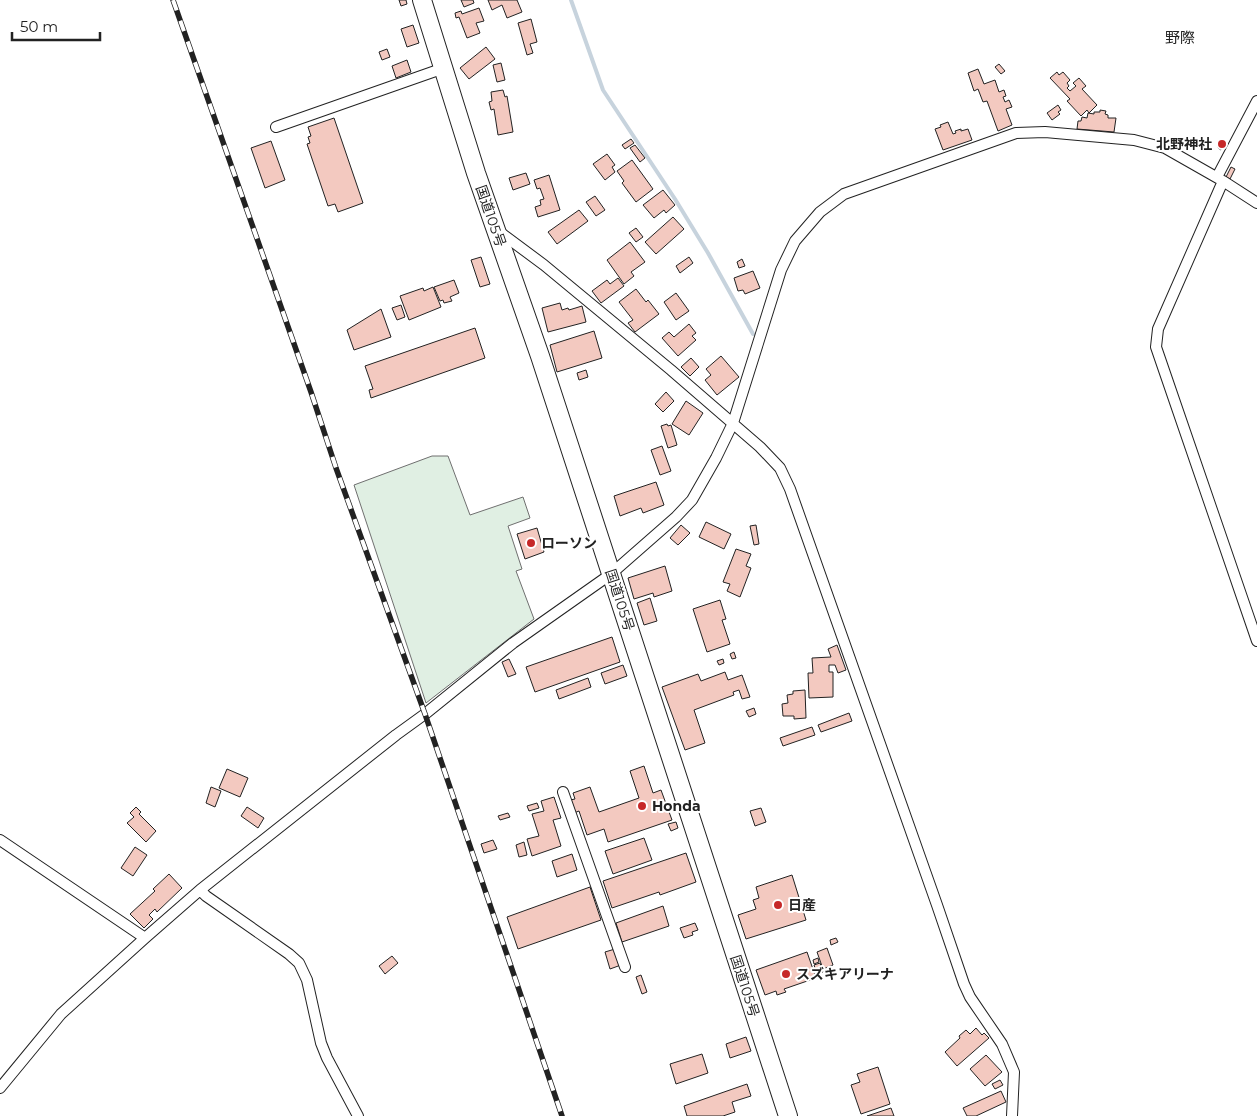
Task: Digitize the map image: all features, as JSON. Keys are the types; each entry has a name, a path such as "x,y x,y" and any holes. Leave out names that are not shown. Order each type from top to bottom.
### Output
{"highway":[{"name":"国道105号","path":"422,0 476,173 540,356 788,1116"}],"street":[{"path":"276,127 444,68"},
{"path":"1257,101 1220,179 1158,329 1156,347 1257,641"},
{"path":"0,1088 61,1014 200,890 513,643 611,574 676,517 692,500 733,423 781,270 795,241 820,212 844,194 1016,133 1044,132 1134,140 1165,148 1220,179 1257,203"},
{"path":"496,230 544,265 733,423 780,468 790,489 964,984 970,997 1002,1044 1014,1072 1012,1116"},
{"path":"563,792 625,967"},
{"path":"0,840 146,938"},
{"path":"200,890 289,954 299,964 307,980 327,1058 358,1116"}],"green space":[{"path":"432,456 448,456 470,515 523,497 530,518 508,526 522,569 516,571 534,619 426,703 354,485"}],"building":[{"path":"399,0 406,0 407,4 401,6"},
{"path":"461,0 473,0 474,3 464,7"},
{"path":"488,0 517,0 522,12 507,18 502,5 492,10"},
{"path":"479,8 484,21 476,23 480,33 467,38 459,17 456,18 455,13 461,11 462,14"},
{"path":"531,19 537,42 530,44 533,53 527,55 518,23"},
{"path":"413,25 419,43 407,47 401,29"},
{"path":"486,47 495,59 469,79 460,68"},
{"path":"387,49 390,57 382,60 379,52"},
{"path":"407,60 411,72 396,78 392,66"},
{"path":"501,63 505,80 497,82 493,65"},
{"path":"999,64 1005,71 1001,74 995,67"},
{"path":"978,69 984,84 995,80 999,92 1004,90 1006,96 1003,97 1005,102 1009,100 1012,107 1006,109 1012,125 998,131 987,101 983,102 978,89 974,91 968,73"},
{"path":"1057,72 1059,75 1063,72 1070,80 1067,83 1069,86 1067,88 1070,91 1076,86 1073,83 1079,78 1086,86 1082,89 1097,105 1089,113 1087,110 1081,116 1067,101 1070,99 1050,78"},
{"path":"503,90 505,97 507,96 513,132 498,135 494,109 491,110 489,102 492,101 491,92"},
{"path":"1058,105 1061,110 1058,112 1060,114 1052,120 1047,113"},
{"path":"1100,110 1106,111 1105,114 1108,115 1108,118 1116,118 1114,132 1077,129 1078,121 1081,121 1082,117 1087,118 1088,113 1094,114 1094,112 1100,112"},
{"path":"334,118 363,203 338,212 335,204 328,206 307,144 310,143 308,137 311,136 308,127"},
{"path":"948,122 953,134 961,129 961,131 968,129 972,140 943,150 935,129"},
{"path":"631,139 634,143 625,149 622,145"},
{"path":"271,141 285,180 265,188 251,148"},
{"name":"北野神社","path":"1221,141 1225,143 1221,150 1218,148"},
{"path":"635,145 645,158 640,162 630,148"},
{"path":"607,154 615,165 612,167 615,172 605,180 593,164"},
{"path":"632,160 653,189 636,202 622,183 624,181 617,171"},
{"path":"1231,167 1235,169 1230,179 1226,177"},
{"path":"526,173 530,184 513,190 509,178"},
{"path":"549,175 560,210 538,217 535,207 541,205 540,200 544,199 540,188 537,189 534,180"},
{"path":"663,190 675,205 666,213 664,210 654,218 643,205"},
{"path":"595,196 605,210 596,216 586,202"},
{"path":"579,210 588,221 557,244 548,232"},
{"path":"673,217 684,229 656,254 645,242"},
{"path":"636,228 643,237 636,242 629,233"},
{"path":"630,242 645,262 631,272 634,276 624,284 607,260"},
{"path":"481,257 490,284 480,287 471,260"},
{"path":"689,257 693,263 680,273 676,266"},
{"path":"742,259 745,266 739,268 737,262"},
{"path":"753,271 760,288 745,294 743,290 738,291 734,278"},
{"path":"618,278 624,286 601,303 592,291 607,280 610,284"},
{"path":"454,280 459,293 450,297 452,301 444,303 443,300 440,301 434,287"},
{"path":"433,287 441,307 409,320 400,296 423,288 424,291"},
{"path":"636,289 659,314 635,332 628,323 633,320 619,302"},
{"path":"676,293 689,311 676,320 664,302"},
{"path":"560,303 562,310 582,306 586,322 548,332 542,308"},
{"path":"401,305 405,317 397,320 392,308"},
{"path":"381,309 391,337 354,350 347,330"},
{"path":"689,324 696,333 692,336 696,340 678,356 662,338 669,332 674,337"},
{"path":"475,328 485,358 371,398 369,390 373,389 365,366"},
{"path":"594,331 602,358 557,372 550,345"},
{"path":"721,356 739,377 717,395 705,380 711,375 706,369"},
{"path":"691,358 699,367 690,376 681,367"},
{"path":"586,370 588,377 579,380 577,373"},
{"path":"666,392 674,401 663,412 655,404"},
{"path":"686,401 703,413 689,435 672,424"},
{"path":"667,424 668,426 671,425 677,445 668,448 661,426"},
{"path":"662,446 671,471 660,475 651,450"},
{"path":"656,482 664,505 643,513 641,508 620,516 614,496"},
{"path":"706,522 731,534 724,549 699,537"},
{"path":"681,525 690,533 678,545 670,538"},
{"path":"756,525 759,544 754,545 750,526"},
{"name":"ローソン","path":"537,528 544,552 525,559 517,534"},
{"path":"736,549 751,554 746,566 751,568 740,597 727,591 730,584 723,582"},
{"path":"665,566 672,591 654,597 653,593 634,599 628,578"},
{"path":"650,598 657,621 644,625 637,603"},
{"path":"720,600 726,619 722,620 730,644 707,652 693,609"},
{"path":"612,637 620,662 535,692 526,667"},
{"path":"837,645 846,670 838,673 835,665 829,665 829,672 833,672 833,697 809,698 808,673 813,673 812,658 831,657 828,649"},
{"path":"734,652 736,658 732,659 730,654"},
{"path":"509,659 516,674 508,677 502,662"},
{"path":"723,659 724,663 719,665 717,661"},
{"path":"623,665 627,676 605,684 601,673"},
{"path":"725,672 728,680 742,675 750,697 742,699 739,690 733,692 734,695 694,710 705,743 685,750 662,687 698,674 701,681"},
{"path":"588,678 591,687 559,699 556,690"},
{"path":"805,690 806,718 794,719 794,716 783,716 782,704 788,703 787,695 793,694 793,691"},
{"path":"754,708 756,714 749,717 746,711"},
{"path":"849,713 852,721 821,732 818,725"},
{"path":"812,727 815,735 783,746 780,738"},
{"name":"Honda","path":"644,766 653,793 661,790 672,820 608,842 604,829 587,835 579,811 574,813 570,800 575,799 573,793 590,787 599,812 639,798 630,771"},
{"path":"227,769 248,778 240,797 219,788"},
{"path":"211,787 221,791 215,807 206,803"},
{"path":"554,797 561,818 553,820 561,846 532,856 527,839 539,836 532,814 544,811 541,801"},
{"path":"537,803 539,808 529,811 527,806"},
{"path":"136,807 141,812 139,814 156,831 146,842 127,823 134,817 130,813"},
{"path":"247,807 264,818 258,828 241,816"},
{"path":"761,808 766,822 755,826 750,811"},
{"path":"508,813 510,817 500,820 498,816"},
{"path":"676,822 678,828 671,831 668,824"},
{"path":"644,838 652,860 613,874 605,851"},
{"path":"493,840 497,849 484,853 481,844"},
{"path":"524,842 527,855 519,857 516,845"},
{"path":"135,847 147,855 133,876 121,868"},
{"path":"686,853 696,882 660,895 659,892 612,908 603,881"},
{"path":"572,854 577,870 557,877 552,861"},
{"path":"169,874 182,888 157,912 155,909 149,915 153,919 144,928 130,914 155,891 153,889"},
{"name":"日産","path":"792,875 806,920 746,939 738,915 756,909 753,900 759,898 756,887"},
{"path":"590,887 601,920 518,949 507,917"},
{"path":"663,906 669,926 622,942 616,923"},
{"path":"695,923 698,930 692,932 693,935 684,938 680,928"},
{"path":"836,938 838,942 831,945 830,940"},
{"path":"827,948 833,965 823,969 817,952"},
{"path":"615,949 621,965 610,969 605,952"},
{"name":"スズキアリーナ","path":"807,952 816,978 784,989 786,992 777,995 776,991 765,995 756,970"},
{"path":"392,956 398,963 385,974 379,966"},
{"path":"818,958 819,962 814,964 813,960"},
{"path":"820,963 823,972 817,974 814,965"},
{"path":"641,975 647,992 642,994 636,977"},
{"path":"976,1028 982,1035 984,1033 989,1038 957,1066 945,1052 966,1030 970,1034"},
{"path":"746,1037 751,1051 730,1058 726,1044"},
{"path":"702,1054 708,1073 676,1084 670,1064"},
{"path":"986,1055 1002,1072 985,1086 970,1069"},
{"path":"878,1067 890,1104 861,1114 851,1085 860,1082 857,1074"},
{"path":"1000,1080 1003,1085 995,1089 992,1084"},
{"path":"747,1084 751,1096 732,1102 735,1112 723,1116 687,1116 684,1106"},
{"path":"1001,1091 1006,1102 976,1116 967,1116 963,1108"},
{"path":"891,1108 894,1116 867,1116"}],"waterway":[{"path":"571,0 603,90 675,199 708,253 753,334"}],"railway":[{"path":"173,0 336,468 425,714 562,1116"}],"place":[{"name":"北野神社","path":"1222,144"},
{"name":"ローソン","path":"531,543"},
{"name":"Honda","path":"642,806"},
{"name":"日産","path":"778,905"},
{"name":"スズキアリーナ","path":"786,974"}],"district":[{"name":"野際","path":"1180,38"}]}
